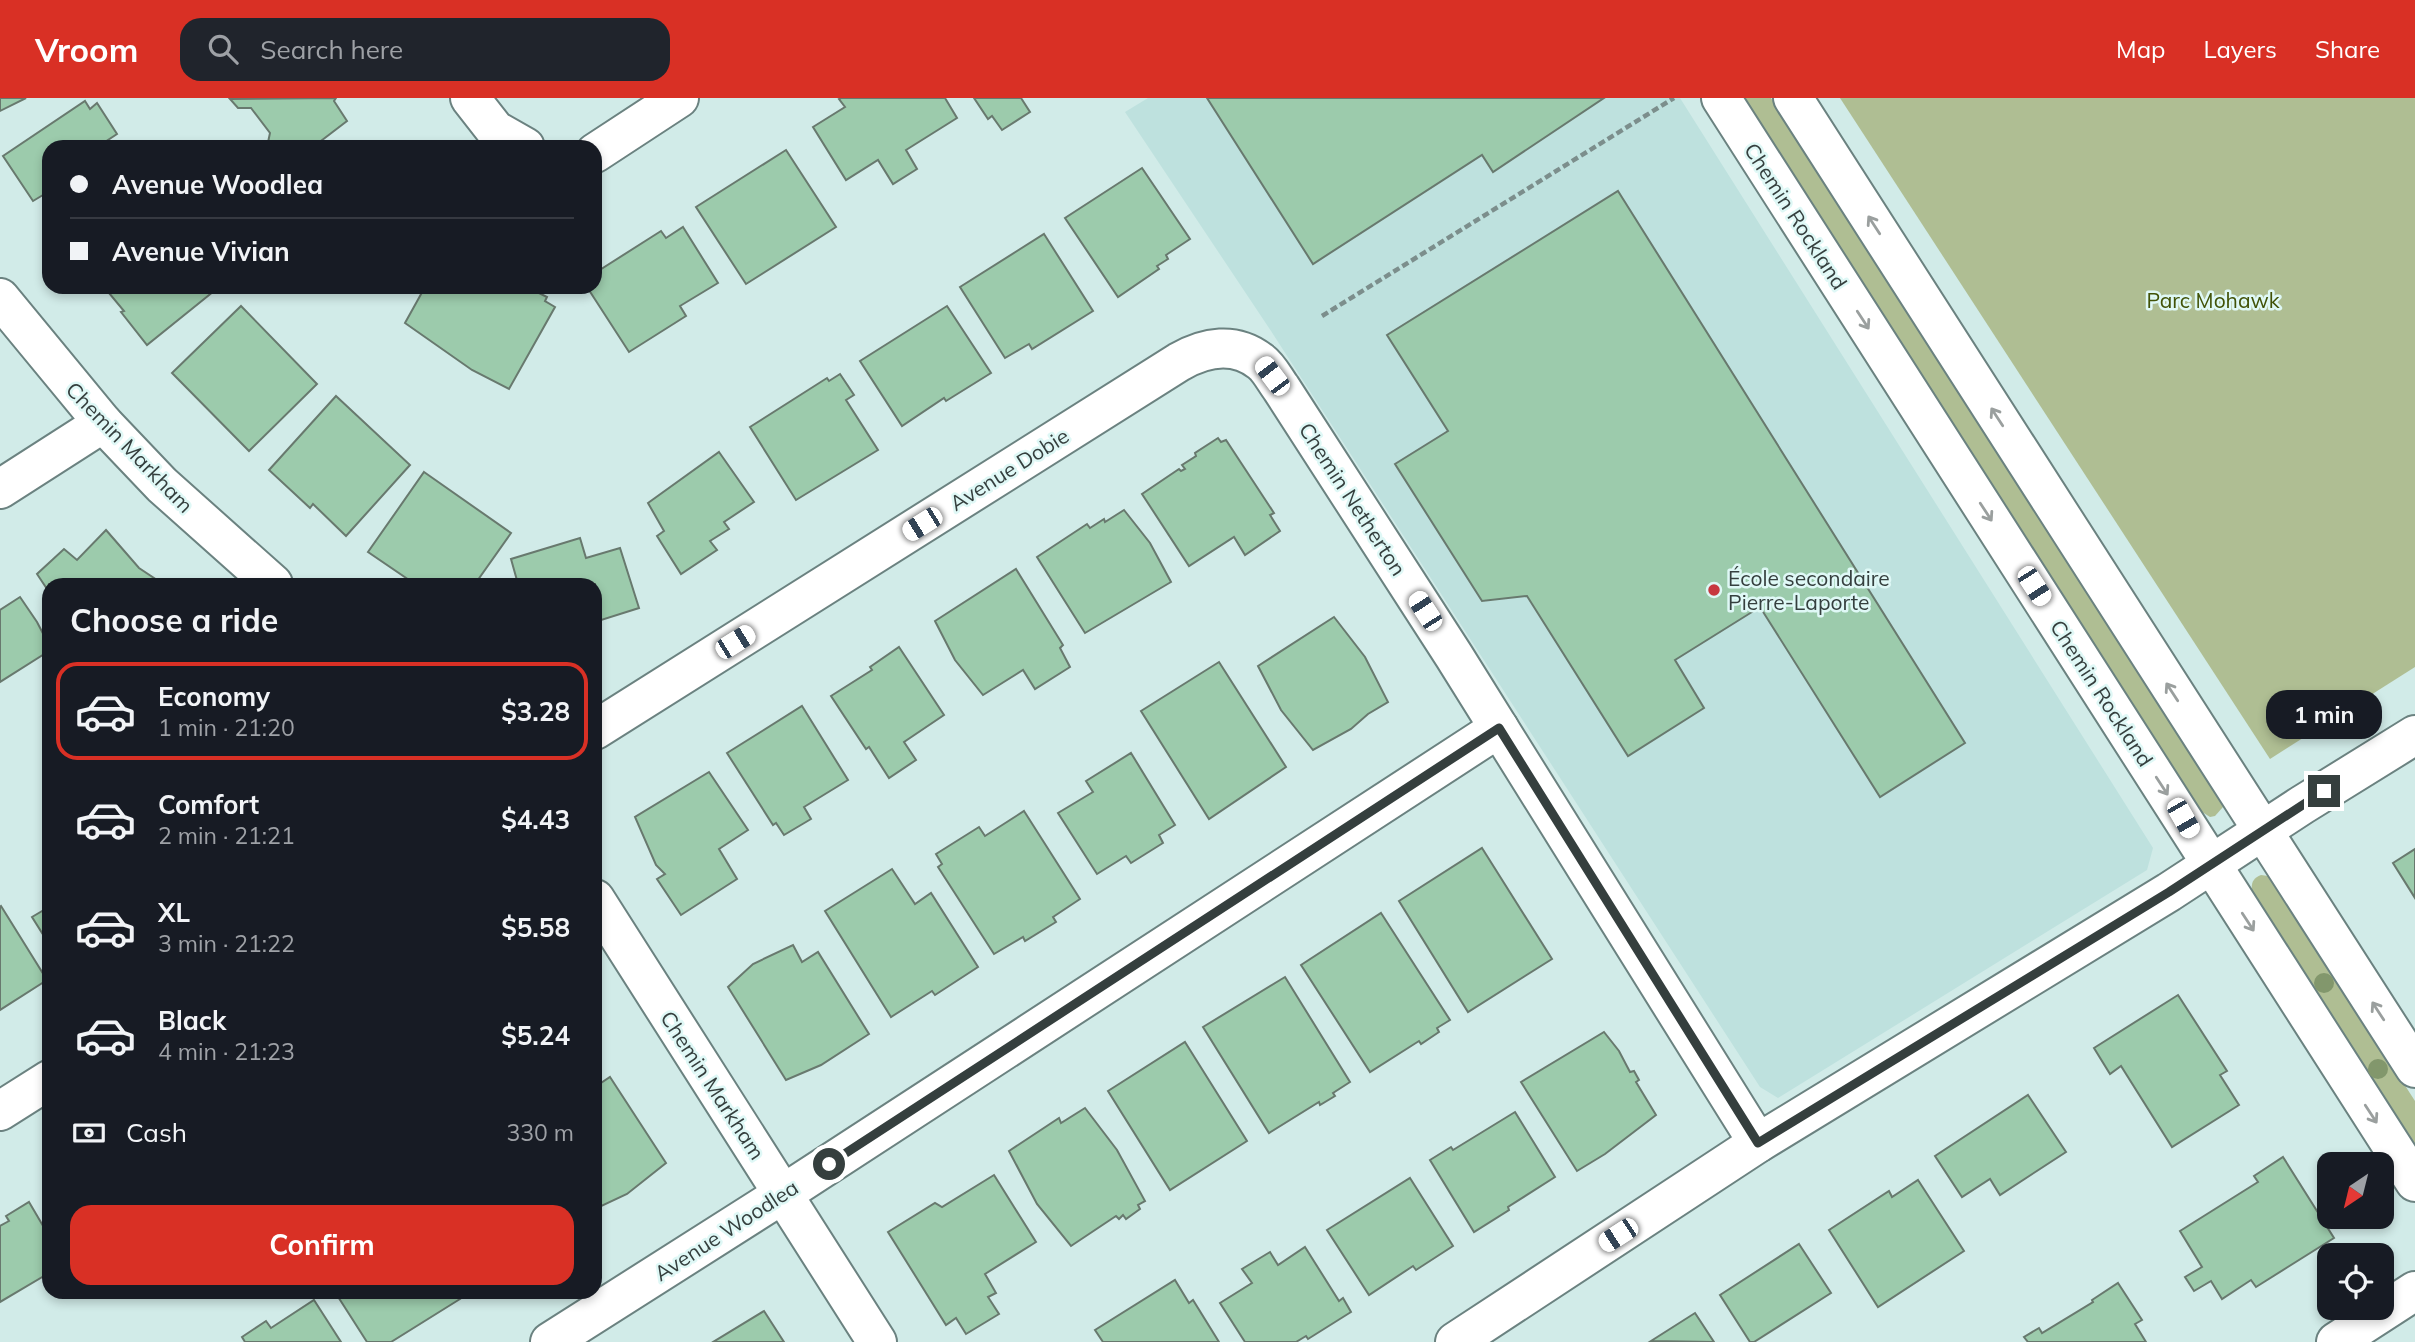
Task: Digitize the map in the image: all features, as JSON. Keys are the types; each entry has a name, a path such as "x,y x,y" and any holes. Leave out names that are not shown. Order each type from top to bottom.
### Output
{"street":[{"path":"470,98 495,130 513,140"},
{"path":"602,148 678,98"},
{"name":"Chemin Rockland","path":"1721,98 2415,1182"},
{"path":"1793,98 2415,1068"},
{"name":"Chemin Markham","path":"0,298 103,424 162,485 266,578"},
{"name":"Avenue Dobie","path":"602,726 1178,362 1200,351 1223,348 1245,352 1263,363 1281,388"},
{"name":"Chemin Netherton","path":"1281,388 1499,728 1758,1143"},
{"path":"0,489 103,424"},
{"name":"Avenue Woodlea","path":"550,1342 783,1194 1499,728"},
{"path":"1455,1342 1758,1143 2415,735"},
{"name":"Chemin Markham","path":"602,910 877,1342"},
{"path":"0,1111 42,1084"},
{"path":"2336,1342 2415,1291"}],"path":[{"path":"1322,316 1674,98"}],"shaded area":[{"name":"École secondaire Pierre-Laporte","path":"1148,98 1680,98 2153,848 2147,870 1778,1098 1760,1087 1271,331 1125,112"}],"green space":[{"path":"1743,98 1771,98 2222,800 2223,807 2215,816 2210,817 2199,810"},
{"name":"Parc Mohawk","path":"1840,98 2415,98 2415,667 2270,759"},
{"path":"2261,875 2272,879 2415,1101 2415,1144 2252,891 2253,881"}],"building":[{"path":"0,98 26,98 0,111"},
{"path":"336,98 334,101 347,121 322,140 268,140 270,133 251,108 238,108 230,99"},
{"path":"945,98 957,118 906,150 917,169 893,184 878,160 846,180 813,127 845,107 839,99"},
{"path":"974,98 1021,98 1030,112 1002,130 992,116 988,119"},
{"path":"1207,98 1604,98 1493,172 1482,155 1313,264"},
{"path":"85,101 90,109 97,103 117,134 108,140 42,140 42,196 33,201 3,156"},
{"path":"786,150 836,227 746,284 696,207"},
{"path":"1142,168 1190,239 1166,255 1168,259 1157,266 1159,269 1118,297 1065,218"},
{"name":"École secondaire Pierre-Laporte","path":"1618,191 1965,743 1880,797 1760,607 1675,660 1704,708 1628,756 1527,596 1482,601 1395,464 1448,431 1387,335"},
{"path":"683,227 718,283 680,306 686,316 629,352 592,294 602,294 602,269 661,231 666,238"},
{"path":"1044,234 1093,311 1032,349 1029,344 1005,358 960,287"},
{"path":"110,294 210,294 147,345 121,312 124,311"},
{"path":"421,294 541,294 547,297 545,301 555,307 509,389 472,370 405,323"},
{"path":"241,306 317,384 249,451 172,373"},
{"path":"947,306 991,373 946,401 944,398 902,426 860,361"},
{"path":"840,374 854,395 846,400 878,450 796,500 750,427 827,378 829,381"},
{"path":"336,396 410,465 346,536 313,504 310,508 269,470"},
{"path":"1218,438 1221,442 1226,440 1274,513 1270,515 1280,531 1245,555 1234,537 1189,566 1142,494 1179,469 1185,469 1182,465"},
{"path":"719,452 754,502 724,522 729,529 710,541 717,550 681,574 657,536 664,531 648,503"},
{"path":"424,472 511,533 479,578 406,578 368,552"},
{"path":"1124,510 1150,543 1171,582 1085,633 1037,557 1087,524 1090,528"},
{"path":"106,530 139,568 154,578 42,578 42,582 37,574 64,549 77,560"},
{"path":"580,538 586,558 620,548 639,608 602,620 602,578 516,578 511,559"},
{"path":"1016,569 1063,645 1060,648 1070,667 1035,689 1023,670 983,695 955,660 935,621"},
{"path":"20,597 42,632 42,655 0,682 0,610"},
{"path":"1334,617 1365,657 1388,702 1351,729 1313,750 1281,710 1258,666"},
{"path":"899,647 944,715 904,742 916,760 889,778 831,696 872,670 870,667"},
{"path":"1219,662 1286,767 1209,819 1141,711"},
{"path":"802,706 848,780 804,807 811,819 784,835 776,823 773,825 727,753"},
{"path":"1131,753 1175,825 1159,835 1163,843 1131,863 1126,856 1097,874 1058,813 1093,792 1086,781"},
{"path":"709,772 748,830 719,849 737,879 681,915 657,879 665,874 656,865 635,817"},
{"path":"1024,811 1080,899 1053,917 1056,922 1025,941 1023,937 994,954 938,867 942,864 936,854 979,827 985,836"},
{"path":"1482,848 1552,959 1468,1012 1399,901"},
{"path":"2415,849 2415,898 2393,863"},
{"path":"892,869 915,904 931,893 978,967 935,995 932,991 891,1017 825,911"},
{"path":"0,907 42,972 42,983 0,1010"},
{"path":"42,911 42,933 32,917"},
{"path":"1381,913 1450,1020 1437,1028 1439,1032 1421,1044 1419,1041 1370,1072 1301,965"},
{"path":"793,945 802,962 818,952 869,1034 821,1065 786,1080 728,987 753,964"},
{"path":"1285,977 1350,1082 1333,1093 1335,1096 1320,1105 1319,1102 1269,1133 1203,1027"},
{"path":"2178,995 2227,1071 2220,1075 2239,1105 2172,1147 2121,1066 2110,1074 2094,1048"},
{"path":"1604,1032 1619,1051 1630,1072 1634,1071 1639,1080 1636,1082 1656,1115 1605,1154 1577,1171 1521,1082"},
{"path":"1185,1042 1247,1141 1170,1190 1108,1091"},
{"path":"610,1077 666,1163 627,1194 602,1206 602,1082"},
{"path":"2028,1095 2066,1152 2000,1195 1990,1179 1962,1197 1935,1156"},
{"path":"1085,1108 1117,1150 1145,1201 1138,1205 1140,1209 1126,1219 1123,1215 1119,1219 1116,1216 1071,1246 1037,1204 1009,1151 1059,1118 1061,1123"},
{"path":"1515,1112 1555,1177 1474,1232 1430,1160 1451,1147 1453,1150"},
{"path":"2283,1157 2317,1211 2317,1229 2328,1229 2334,1238 2326,1243 2317,1243 2317,1249 2256,1287 2251,1280 2222,1299 2211,1281 2194,1291 2185,1277 2202,1267 2180,1231 2258,1182 2254,1176"},
{"path":"994,1175 1036,1242 985,1274 996,1293 988,1297 999,1314 966,1334 956,1318 946,1325 888,1232 935,1203 942,1207"},
{"path":"1410,1178 1453,1246 1416,1270 1413,1266 1369,1295 1327,1230"},
{"path":"1918,1180 1964,1251 1878,1307 1829,1230 1889,1191 1892,1197"},
{"path":"29,1202 42,1224 42,1277 0,1302 0,1226 9,1221 6,1216"},
{"path":"1799,1244 1831,1293 1750,1342 1720,1295"},
{"path":"1305,1247 1339,1301 1343,1298 1351,1312 1308,1339 1306,1336 1296,1342 1245,1342 1220,1303 1252,1283 1242,1269 1270,1252 1278,1265"},
{"path":"1175,1280 1189,1303 1193,1300 1219,1342 1103,1342 1095,1330"},
{"path":"2118,1283 2142,1320 2135,1324 2146,1342 2028,1342 2024,1337 2039,1328 2042,1333 2093,1302 2092,1300"},
{"path":"339,1299 460,1299 391,1342 367,1342"},
{"path":"314,1300 341,1342 245,1342 242,1337 266,1321 271,1328"},
{"path":"764,1311 784,1342 713,1342"},
{"path":"1695,1313 1714,1342 1651,1341"}],"place":[{"name":"École secondaire Pierre-Laporte","path":"1714,590"}],"route":[{"path":"829,1164 1499,728 1758,1143 2169,892 2324,791"}]}
